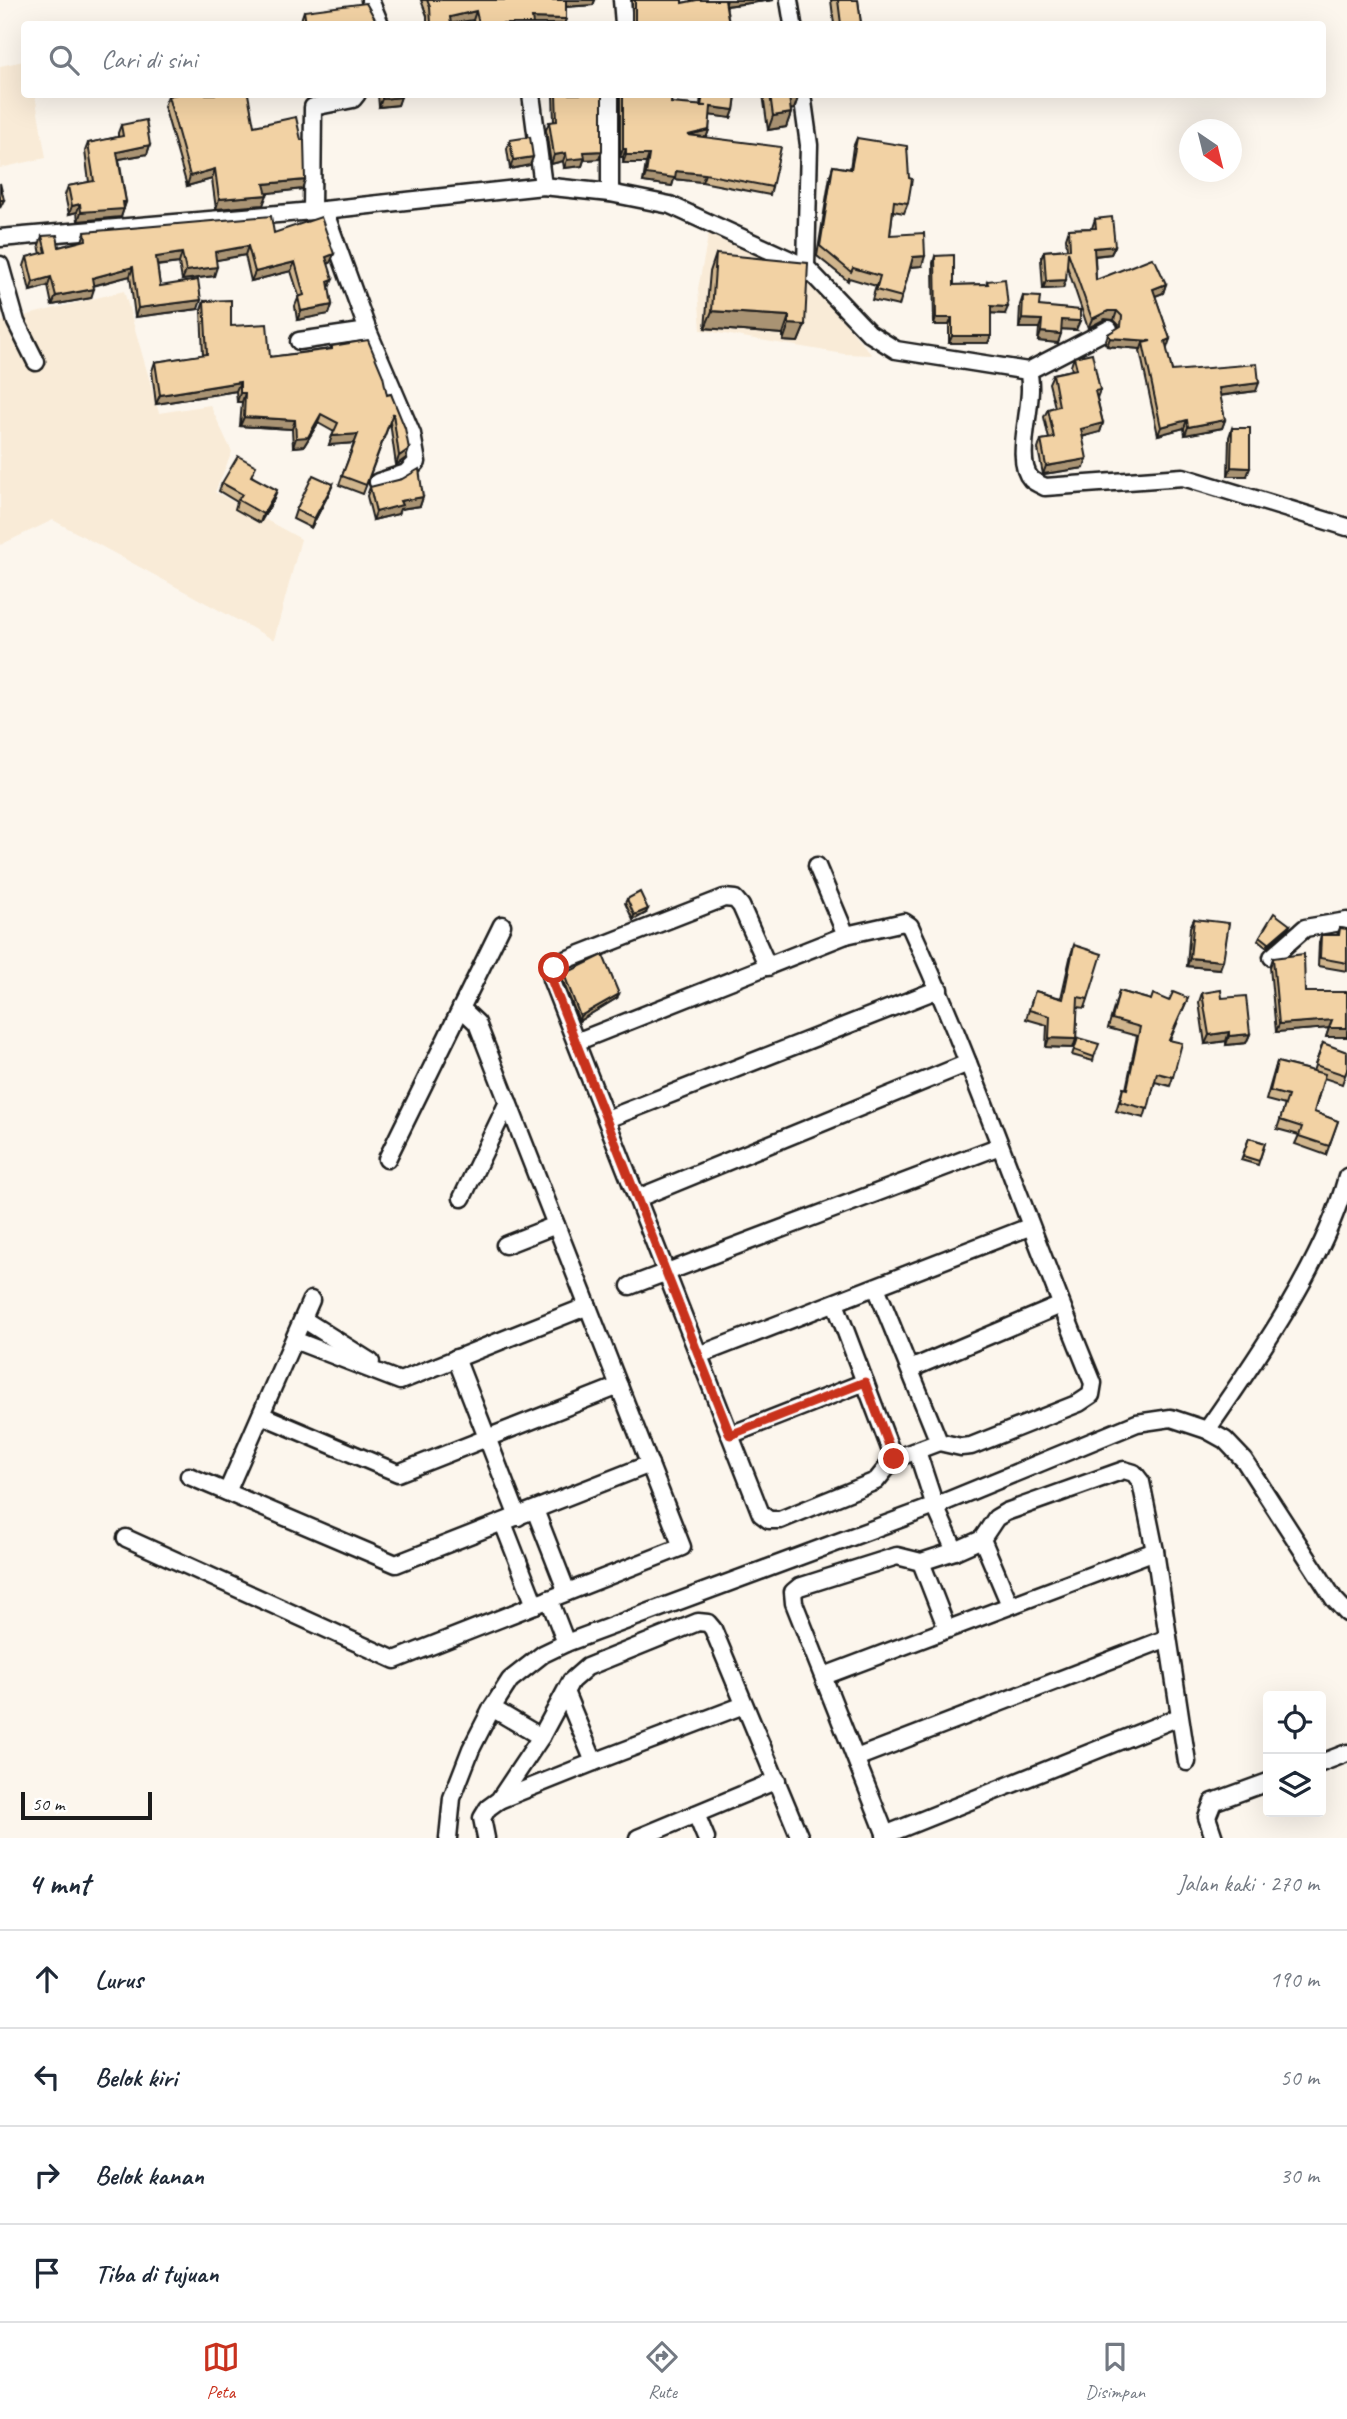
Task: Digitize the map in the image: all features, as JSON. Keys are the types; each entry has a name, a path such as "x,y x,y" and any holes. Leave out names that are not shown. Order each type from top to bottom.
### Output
{"street":[{"path":"370,0 379,21"},
{"path":"622,0 624,21"},
{"path":"789,0 792,21"},
{"path":"354,98 313,107 318,211 412,434 417,462 406,473 378,482"},
{"path":"532,98 543,186"},
{"path":"610,98 610,193"},
{"path":"803,98 809,145 806,267"},
{"path":"0,238 318,211 543,186 610,193 670,205 806,267 869,332 896,350 1028,371 1109,329"},
{"path":"0,265 16,322 36,362"},
{"path":"299,341 368,331"},
{"path":"1028,371 1030,401 1023,462 1031,479 1045,487 1183,477 1347,527"},
{"path":"817,866 846,935"},
{"path":"576,1042 768,967 846,935 904,922 910,926 939,989 1029,1227 1093,1383 1091,1395 1079,1403 971,1446 961,1447 939,1442 894,1459 876,1481 780,1520 769,1520 761,1514 551,979 554,968 563,961 724,898 735,899 768,967"},
{"path":"1272,957 1305,929 1347,921"},
{"path":"387,1159 502,925"},
{"path":"607,1119 939,989"},
{"path":"126,1538 395,1660 682,1547 477,1023 461,1008"},
{"path":"638,1198 968,1063"},
{"path":"461,1198 508,1102"},
{"path":"630,1286 1000,1146"},
{"path":"1208,1430 1254,1360 1331,1229 1347,1177"},
{"path":"505,1245 556,1225"},
{"path":"699,1355 1029,1227"},
{"path":"877,1287 939,1442"},
{"path":"227,1492 311,1300"},
{"path":"835,1303 894,1459"},
{"path":"910,1369 1061,1305"},
{"path":"294,1339 400,1381 588,1306"},
{"path":"303,1319 400,1381"},
{"path":"456,1359 487,1438 510,1520 542,1602 566,1643"},
{"path":"730,1435 865,1382"},
{"path":"261,1415 398,1473 619,1386"},
{"path":"448,1838 452,1798 471,1749 492,1708 510,1680 543,1654 566,1643 935,1506 1137,1423 1171,1418 1208,1430 1225,1440 1244,1461 1334,1599 1347,1614"},
{"path":"917,1451 935,1506 955,1551"},
{"path":"189,1476 396,1564 650,1464"},
{"path":"1179,1717 886,1836 794,1603 793,1592 799,1587 897,1556 921,1562 955,1551 982,1539 996,1518 1006,1512 1124,1470 1134,1473 1141,1482 1155,1550 1187,1762"},
{"path":"535,1510 567,1592"},
{"path":"982,1539 1010,1605"},
{"path":"824,1676 1155,1550"},
{"path":"921,1562 947,1629"},
{"path":"499,1800 541,1737 571,1681 587,1667 698,1622 708,1623 713,1629 800,1838"},
{"path":"856,1758 1168,1637"},
{"path":"566,1694 594,1762"},
{"path":"486,1838 482,1818 488,1808 499,1800 744,1705"},
{"path":"492,1708 541,1737"},
{"path":"1326,1761 1347,1753"},
{"path":"638,1838 777,1780"},
{"path":"1214,1838 1207,1817 1213,1802 1263,1784"},
{"path":"696,1814 706,1838"}],"shaded area":[{"path":"21,62 21,98 36,98 46,158 0,168 0,66"},
{"path":"712,216 810,282 872,355 844,354 701,330 698,289"},
{"path":"124,291 159,413 210,405 232,452 215,492 301,539 274,640 53,520 0,545 0,322"}],"building":[{"path":"427,0 566,0 566,19 478,21 476,11 450,17 451,21 431,21"},
{"path":"635,0 682,0 682,3 725,0 728,21 635,21"},
{"path":"838,0 858,0 861,21 841,21"},
{"path":"366,3 376,21 306,21 304,11"},
{"path":"169,98 249,98 254,126 296,117 301,140 304,140 305,180 264,184 267,195 219,199 215,169 190,176"},
{"path":"556,98 602,98 602,151 584,152 585,158 567,160 566,153 554,155 549,122 557,121"},
{"path":"623,98 672,98 671,103 701,106 702,98 736,98 734,110 711,107 709,130 688,135 781,147 772,187 676,171 675,178 646,174 649,155 626,155 626,149 623,149"},
{"path":"771,98 789,98 791,113 773,116"},
{"path":"146,120 150,145 117,152 126,202 123,202 124,209 81,212 80,204 72,206 68,186 94,181 88,143 123,136 121,125"},
{"path":"530,137 533,157 513,160 510,140"},
{"path":"857,138 907,146 909,178 912,179 908,203 894,201 890,235 924,233 925,256 913,257 902,297 876,290 880,276 853,268 851,272 820,246 833,166 851,169"},
{"path":"0,183 4,200 0,200"},
{"path":"271,216 274,233 321,217 334,254 326,257 333,279 328,281 332,305 301,311 298,297 304,295 295,262 255,272 248,246 215,252 217,267 186,271 182,253 156,257 160,286 198,280 201,300 138,308 133,267 92,278 94,289 56,296 51,277 33,282 27,257 46,252 42,236 57,235 59,247 86,240 85,232"},
{"path":"1112,217 1115,246 1094,248 1096,280 1152,258 1156,262 1166,284 1153,289 1170,339 1165,341 1172,371 1257,364 1259,383 1219,388 1225,420 1188,427 1187,420 1161,427 1143,343 1151,341 1110,338 1108,334 1121,326 1122,316 1117,311 1108,311 1092,319 1068,252 1066,280 1046,281 1044,251 1070,249 1069,229 1096,228 1095,219"},
{"path":"716,254 808,263 805,325 789,324 789,316 712,311"},
{"path":"954,255 954,285 988,284 987,281 1005,279 1008,307 991,306 991,336 952,336 952,318 936,318 935,256"},
{"path":"1023,296 1040,297 1039,306 1080,310 1080,321 1062,320 1061,334 1041,332 1042,320 1022,319"},
{"path":"231,300 231,326 267,324 270,357 332,349 332,346 368,340 383,376 387,395 391,394 405,428 409,449 399,456 393,413 366,485 342,476 358,434 332,436 338,423 321,414 308,437 296,438 295,420 244,417 245,393 240,393 240,382 160,395 155,362 207,354 204,301"},
{"path":"1092,353 1100,390 1095,391 1103,423 1081,429 1087,459 1046,466 1041,440 1054,438 1048,409 1059,406 1053,374 1077,369 1074,357"},
{"path":"1232,428 1250,428 1250,468 1231,467"},
{"path":"238,456 256,466 251,476 277,490 263,514 238,500 242,494 222,483"},
{"path":"419,469 423,497 400,501 402,505 376,512 370,487 402,479"},
{"path":"313,475 333,484 314,519 296,510"},
{"path":"640,892 648,909 634,915 627,899"},
{"path":"1274,913 1290,925 1269,943 1260,936"},
{"path":"1194,919 1229,923 1223,961 1190,958"},
{"path":"1340,928 1347,929 1347,963 1320,958 1321,935 1339,935"},
{"path":"1074,945 1102,954 1088,999 1078,997 1076,1039 1049,1038 1050,1016 1029,1010 1035,991 1063,999"},
{"path":"1304,954 1305,992 1347,992 1347,1028 1329,1028 1332,1020 1279,1024 1273,958"},
{"path":"603,955 619,994 580,1016 564,974"},
{"path":"1221,990 1222,998 1246,996 1250,1034 1229,1036 1229,1032 1209,1035 1202,993"},
{"path":"1119,991 1151,1000 1153,994 1169,1001 1173,992 1188,998 1169,1040 1182,1043 1173,1077 1157,1073 1148,1109 1120,1102 1123,1088 1127,1089 1140,1027 1112,1019"},
{"path":"1078,1038 1099,1044 1094,1057 1074,1050"},
{"path":"1323,1043 1347,1052 1345,1075 1315,1065"},
{"path":"1277,1062 1325,1074 1314,1112 1338,1121 1329,1146 1299,1136 1302,1127 1280,1120 1288,1096 1270,1091"},
{"path":"1249,1138 1265,1143 1259,1161 1243,1156"}],"route":[{"path":"554,968 551,979 730,1435 865,1382 894,1459"}]}
